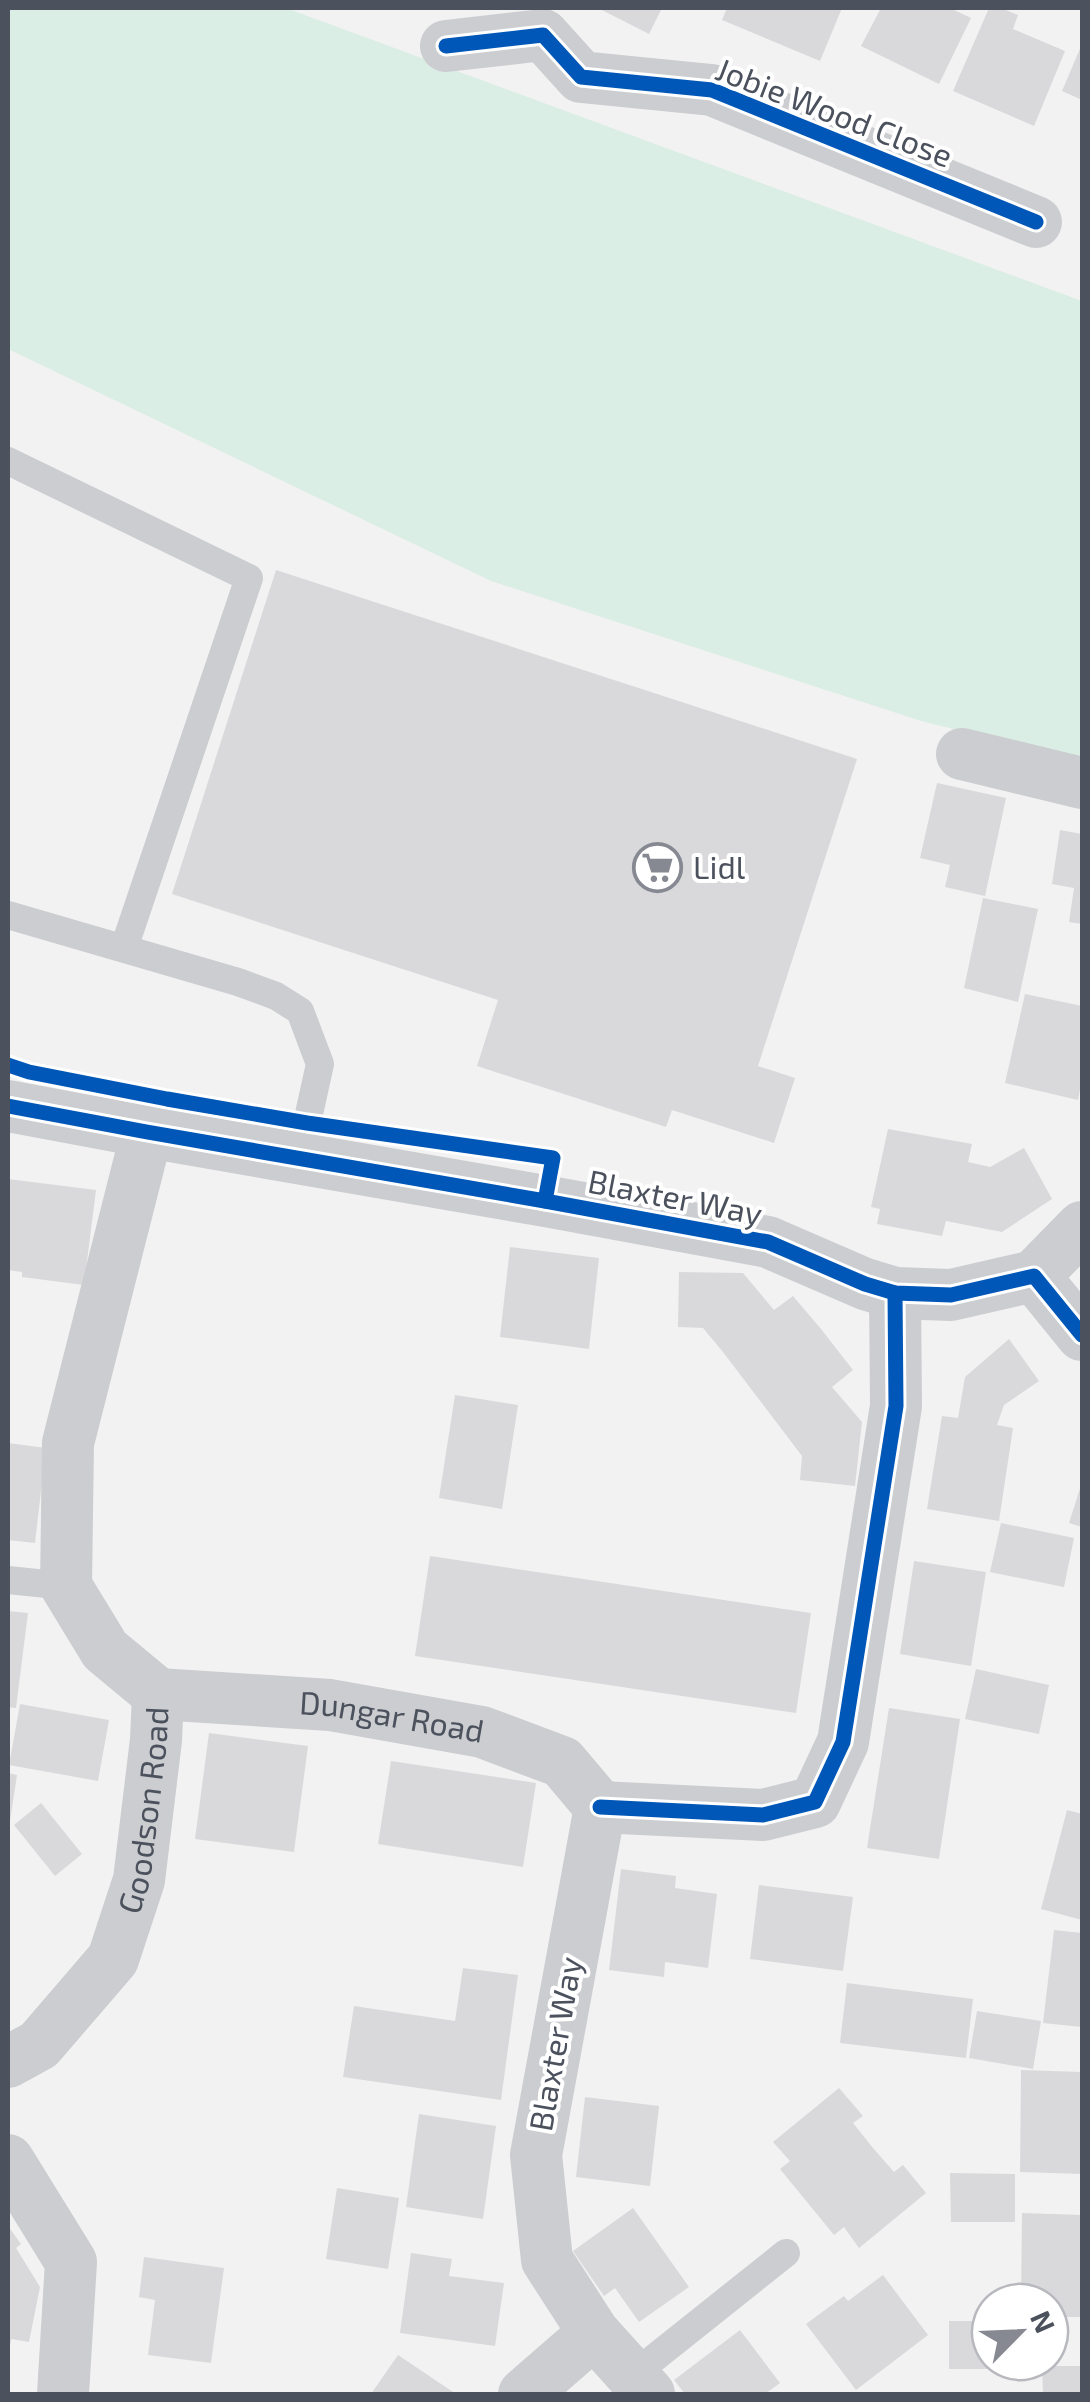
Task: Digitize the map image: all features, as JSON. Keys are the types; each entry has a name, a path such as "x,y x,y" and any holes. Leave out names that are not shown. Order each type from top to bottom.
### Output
{"street":[{"name":"Jobie Wood Close","path":"446,46 541,21 582,77 712,90 1036,222"},
{"path":"962,754 1082,784"},
{"name":"Blaxter Way","path":"8,1106 768,1242 895,1293 951,1295 1034,1276"},
{"path":"66,1586 68,1443 146,1132"},
{"path":"1082,1227 1034,1276 1082,1335"},
{"path":"600,1807 762,1814 815,1802 843,1742 896,1406 895,1293"},
{"name":"Goodson Road","path":"8,2062 39,2045 113,1959 139,1880 158,1694 105,1650 66,1586"},
{"name":"Dungar Road","path":"158,1694 330,1705 482,1732 562,1762 600,1807"},
{"name":"Blaxter Way","path":"600,1807 536,2156 547,2260 594,2333 641,2385"},
{"path":"8,2160 70,2262 63,2394"},
{"path":"524,2394 594,2333"}],"lane":[{"path":"8,462 249,578 124,948"},
{"path":"8,915 251,986 300,1011 320,1064 295,1158"},
{"path":"8,1580 66,1586"},
{"path":"641,2385 786,2253"}],"green space":[{"path":"8,8 286,8 1082,301 1082,761 921,721 491,581 8,349"}],"building":[{"path":"598,8 662,8 649,34"},
{"path":"727,8 842,8 820,61 722,20"},
{"path":"881,8 950,8 971,18 939,84 861,46"},
{"path":"989,8 1018,15 1013,29 1065,51 1034,126 953,91"},
{"path":"1082,44 1082,100 1062,91"},
{"path":"276,570 857,759 758,1066 795,1078 774,1143 672,1110 666,1127 477,1066 498,1000 172,894"},
{"path":"937,783 1006,798 985,896 945,887 950,865 920,858"},
{"path":"1060,830 1082,834 1082,924 1069,922 1074,888 1052,884"},
{"path":"983,898 1038,909 1018,1002 964,988"},
{"path":"1025,994 1082,1006 1082,1079 1078,1100 1005,1083"},
{"path":"888,1129 972,1144 968,1162 990,1167 1024,1148 1052,1199 1002,1232 946,1221 942,1236 877,1224 880,1209 871,1207"},
{"path":"8,1179 96,1190 84,1285 22,1277 22,1272 8,1270"},
{"path":"510,1247 599,1258 589,1349 500,1337"},
{"path":"679,1272 743,1273 774,1310 793,1296 821,1329 853,1370 832,1387 862,1422 855,1486 800,1480 802,1456 723,1352 703,1328 678,1327"},
{"path":"1009,1339 1039,1381 1004,1405 997,1425 1013,1428 999,1521 927,1509 942,1416 958,1418 965,1377"},
{"path":"455,1395 518,1405 502,1509 439,1498"},
{"path":"8,1443 46,1448 35,1543 8,1540"},
{"path":"1082,1482 1082,1527 1069,1523"},
{"path":"1001,1523 1074,1538 1064,1587 990,1572"},
{"path":"430,1556 811,1613 796,1713 415,1656"},
{"path":"914,1561 986,1572 971,1666 900,1654"},
{"path":"8,1611 28,1613 16,1708 8,1707"},
{"path":"976,1669 1049,1685 1039,1734 965,1719"},
{"path":"20,1704 109,1720 98,1781 9,1765"},
{"path":"889,1708 960,1719 939,1859 867,1848"},
{"path":"209,1733 308,1746 294,1852 195,1839"},
{"path":"391,1761 536,1783 523,1867 378,1844"},
{"path":"8,1773 17,1775 10,1821 8,1821"},
{"path":"41,1803 82,1854 55,1876 14,1825"},
{"path":"1067,1810 1082,1814 1082,1920 1041,1909"},
{"path":"621,1869 676,1876 675,1888 717,1894 708,1968 665,1962 664,1977 609,1970"},
{"path":"759,1885 853,1897 843,1971 750,1959"},
{"path":"1054,1930 1082,1933 1082,2027 1043,2023"},
{"path":"463,1968 518,1975 501,2100 343,2077 354,2006 455,2021"},
{"path":"847,1983 973,1999 966,2058 840,2043"},
{"path":"977,2011 1041,2021 1033,2069 969,2058"},
{"path":"1021,2070 1082,2072 1082,2174 1020,2172"},
{"path":"839,2088 863,2116 853,2123 873,2148 894,2172 903,2165 926,2193 859,2248 844,2227 834,2235 780,2169 790,2161 773,2142"},
{"path":"585,2097 659,2106 650,2186 576,2177"},
{"path":"419,2114 496,2126 483,2219 406,2207"},
{"path":"950,2173 1015,2174 1015,2222 951,2222"},
{"path":"337,2188 399,2198 388,2269 326,2259"},
{"path":"633,2208 689,2287 639,2322 615,2288 604,2296 573,2251"},
{"path":"1022,2213 1082,2215 1082,2317 1070,2317 1070,2282 1021,2282"},
{"path":"8,2226 21,2244 16,2248 40,2287 29,2342 11,2339 10,2346 8,2346"},
{"path":"411,2253 452,2259 449,2276 504,2283 495,2346 400,2333"},
{"path":"144,2257 224,2268 211,2363 148,2355 155,2300 139,2297"},
{"path":"883,2275 928,2335 856,2390 806,2324 844,2296 848,2301"},
{"path":"949,2321 970,2321 970,2369 949,2369"},
{"path":"740,2330 780,2383 765,2394 685,2394 674,2380"},
{"path":"398,2355 456,2394 371,2394"},
{"path":"1070,2366 1082,2366 1082,2394 1043,2394 1043,2382 1070,2382"}],"cycle path":[{"path":"446,46 543,35 581,77 712,90 1036,222"},
{"path":"8,1065 167,1099 307,1123 553,1158 545,1201"},
{"path":"8,1106 768,1242 895,1293 951,1295 1034,1276 1082,1335"},
{"path":"600,1807 763,1815 815,1802 843,1742 896,1406 895,1293"}],"place":[{"name":"Lidl","path":"658,868"}]}
